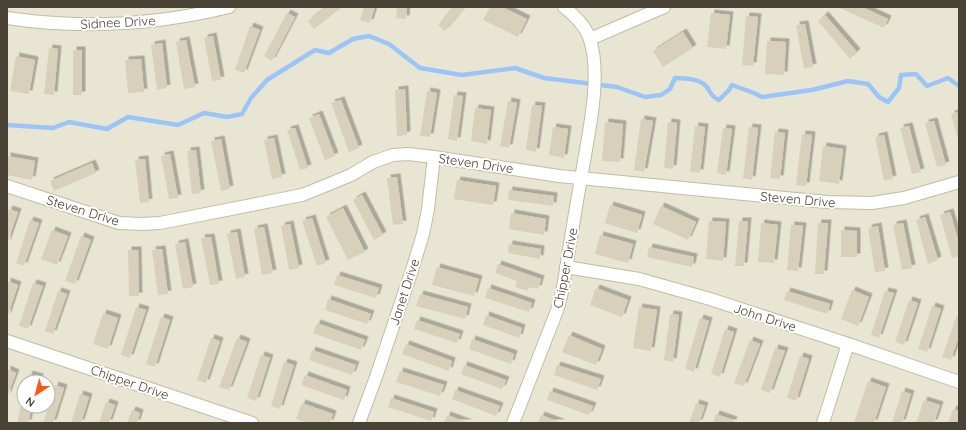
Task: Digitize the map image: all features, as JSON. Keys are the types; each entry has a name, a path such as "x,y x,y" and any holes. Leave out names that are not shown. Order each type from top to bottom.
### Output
{"street":[{"name":"Sidnee Drive","path":"7,18 76,25 113,24 158,20 229,7"},
{"name":"Chipper Drive","path":"513,423 558,308 563,288 594,93 595,69 590,39 580,22 564,7"},
{"path":"590,39 664,7"},
{"name":"Steven Drive","path":"7,186 119,223 142,224 160,222 302,194 327,186 351,175 373,162 393,155 408,154 559,176 834,202 872,203 904,198 959,182"},
{"name":"Janet Drive","path":"359,423 376,377 423,234 428,209 434,157"},
{"name":"John Drive","path":"566,267 639,279 710,299 959,382"},
{"name":"Chipper Drive","path":"7,341 252,423"},
{"path":"823,423 848,344"}],"shaded area":[{"path":"7,7 959,7 959,423 7,423"}],"building":[{"path":"326,7 342,7 314,29 308,21"},
{"path":"364,7 375,7 370,23 360,20"},
{"path":"397,7 407,7 406,19 396,18"},
{"path":"452,7 465,7 445,31 438,25"},
{"path":"490,7 502,7 527,19 518,37 483,20"},
{"path":"862,7 888,19 884,28 840,8"},
{"path":"287,13 295,17 272,61 264,56"},
{"path":"711,13 730,15 726,49 707,47"},
{"path":"825,15 857,52 850,59 818,21"},
{"path":"746,16 758,17 753,66 742,65"},
{"path":"805,24 813,67 804,69 796,25"},
{"path":"250,26 260,30 244,73 235,70"},
{"path":"683,32 693,48 663,67 653,51"},
{"path":"213,36 221,80 212,81 204,38"},
{"path":"186,40 195,87 184,89 176,42"},
{"path":"767,41 786,42 784,75 765,74"},
{"path":"162,43 167,88 157,90 151,45"},
{"path":"49,48 58,49 54,95 44,94"},
{"path":"73,50 82,50 82,95 73,95"},
{"path":"16,56 35,60 29,94 10,91"},
{"path":"141,59 144,92 128,93 125,60"},
{"path":"405,89 407,135 397,136 395,90"},
{"path":"427,91 437,93 430,137 420,136"},
{"path":"454,95 463,96 457,141 448,139"},
{"path":"341,100 359,148 349,152 331,103"},
{"path":"508,101 517,103 509,148 500,146"},
{"path":"532,105 542,106 536,152 526,150"},
{"path":"475,108 491,110 487,144 471,141"},
{"path":"959,112 959,142 951,114"},
{"path":"319,114 335,156 325,160 309,118"},
{"path":"641,119 653,121 644,172 634,170"},
{"path":"934,121 946,165 937,167 925,123"},
{"path":"605,122 623,124 620,162 602,161"},
{"path":"668,122 677,123 673,169 664,168"},
{"path":"695,126 705,127 700,173 690,172"},
{"path":"909,126 921,172 912,174 900,128"},
{"path":"553,127 568,129 564,158 549,155"},
{"path":"749,127 758,128 752,180 743,178"},
{"path":"295,128 308,168 300,170 287,130"},
{"path":"723,128 732,129 726,175 717,173"},
{"path":"775,132 785,133 780,179 770,178"},
{"path":"802,134 812,135 806,186 796,185"},
{"path":"884,135 893,179 884,181 875,137"},
{"path":"274,138 282,177 272,179 264,140"},
{"path":"221,139 230,189 221,191 211,141"},
{"path":"823,146 843,149 839,184 819,181"},
{"path":"196,150 201,193 192,194 187,151"},
{"path":"170,154 178,198 169,199 161,156"},
{"path":"7,156 35,161 32,180 7,175"},
{"path":"145,159 149,202 140,203 135,160"},
{"path":"92,163 96,173 54,191 50,181"},
{"path":"397,177 403,224 393,225 387,178"},
{"path":"457,180 496,186 493,205 454,199"},
{"path":"509,190 554,196 553,206 508,200"},
{"path":"362,195 383,235 374,240 353,200"},
{"path":"610,205 642,215 637,233 605,223"},
{"path":"661,206 696,222 688,240 653,224"},
{"path":"343,208 365,252 348,260 326,217"},
{"path":"9,209 18,212 7,244 7,215"},
{"path":"950,212 959,243 959,256 952,258 940,215"},
{"path":"511,213 546,219 544,235 509,229"},
{"path":"925,217 938,260 928,264 916,220"},
{"path":"312,218 326,263 317,266 302,221"},
{"path":"30,220 39,223 24,266 16,263"},
{"path":"709,221 726,222 723,261 706,259"},
{"path":"739,221 748,221 744,266 735,266"},
{"path":"761,223 778,225 774,263 758,262"},
{"path":"818,223 828,223 824,274 815,274"},
{"path":"903,223 912,268 902,270 893,225"},
{"path":"290,224 299,268 289,270 281,226"},
{"path":"791,225 803,226 798,271 787,270"},
{"path":"878,226 885,271 875,272 868,228"},
{"path":"264,227 273,273 262,275 254,229"},
{"path":"52,230 68,236 57,265 41,259"},
{"path":"841,230 857,231 857,257 841,257"},
{"path":"237,232 245,277 236,279 227,234"},
{"path":"600,235 633,244 628,263 595,254"},
{"path":"81,236 91,240 75,284 65,281"},
{"path":"211,237 219,284 210,285 201,238"},
{"path":"185,242 193,287 183,289 175,244"},
{"path":"509,244 541,249 540,259 508,253"},
{"path":"649,247 694,257 692,267 647,257"},
{"path":"162,249 168,294 158,295 152,250"},
{"path":"128,250 138,250 139,296 129,296"},
{"path":"498,264 541,279 538,289 529,286 528,291 515,287 517,281 495,273"},
{"path":"437,267 479,279 474,296 432,285"},
{"path":"337,275 379,288 376,298 334,285"},
{"path":"7,281 18,285 7,318"},
{"path":"33,283 43,286 28,329 19,326"},
{"path":"488,288 532,303 529,312 485,298"},
{"path":"596,288 628,300 622,317 590,305"},
{"path":"852,290 869,297 858,326 841,319"},
{"path":"58,291 67,294 53,334 45,331"},
{"path":"787,291 830,304 827,314 784,300"},
{"path":"885,291 894,293 879,338 871,335"},
{"path":"420,294 468,307 465,319 416,306"},
{"path":"328,299 371,314 367,324 325,310"},
{"path":"909,300 918,303 904,345 895,342"},
{"path":"932,306 941,309 927,352 918,349"},
{"path":"136,307 146,310 130,358 121,355"},
{"path":"639,307 657,310 651,351 633,348"},
{"path":"103,313 118,318 108,349 93,344"},
{"path":"670,314 679,315 673,362 664,360"},
{"path":"486,315 522,328 519,338 483,325"},
{"path":"957,315 959,316 959,336 951,360 942,357"},
{"path":"161,317 170,320 155,367 146,364"},
{"path":"700,318 709,321 694,372 685,369"},
{"path":"417,320 460,334 457,343 414,329"},
{"path":"317,323 365,340 361,350 313,333"},
{"path":"725,329 734,332 720,377 711,374"},
{"path":"569,335 602,349 596,365 562,352"},
{"path":"211,338 220,341 206,383 197,380"},
{"path":"237,338 247,342 229,390 219,387"},
{"path":"472,339 514,354 511,364 469,349"},
{"path":"750,340 760,344 744,386 734,383"},
{"path":"406,344 452,361 449,371 402,354"},
{"path":"775,348 785,351 770,393 761,390"},
{"path":"312,350 356,365 352,375 309,360"},
{"path":"261,355 270,358 256,401 247,398"},
{"path":"800,356 809,359 796,401 787,398"},
{"path":"284,362 294,365 280,409 271,406"},
{"path":"464,365 506,380 502,389 461,374"},
{"path":"557,365 601,379 597,390 554,375"},
{"path":"7,369 16,373 7,397"},
{"path":"400,371 444,385 440,396 396,382"},
{"path":"305,375 347,390 344,400 301,385"},
{"path":"868,381 886,387 874,423 854,423"},
{"path":"56,385 64,388 56,413"},
{"path":"455,390 500,406 496,416 452,399"},
{"path":"550,391 593,406 589,415 547,400"},
{"path":"902,391 911,394 902,423 892,423"},
{"path":"80,394 89,397 81,423 71,423"},
{"path":"391,398 434,412 431,421 388,407"},
{"path":"924,400 940,405 934,423 916,423"},
{"path":"106,402 115,405 109,423 99,423"},
{"path":"302,403 333,414 330,423 308,423 296,419"},
{"path":"696,403 705,406 699,423 689,423"},
{"path":"953,409 959,411 958,423 948,423"},
{"path":"132,410 140,413 137,423 127,423"},
{"path":"19,414 30,414 28,423 17,423"},
{"path":"46,414 56,414 53,423 43,423"},
{"path":"716,414 734,420 733,423 713,423"},
{"path":"447,415 469,423 444,423"},
{"path":"541,415 562,423 538,423"}],"waterway":[{"path":"7,125 53,128 69,122 107,129 128,117 178,125 204,113 227,117 242,114 251,98 267,80 315,50 329,53 353,39 369,36 389,44 420,68 462,75 515,68 544,78 617,87 645,97 661,95 670,89 675,78 691,79 700,82 706,86 714,97 719,100 732,85 762,97 812,90 848,81 868,84 879,97 888,102 899,88 901,75 916,74 927,86 948,78 959,86"}]}
